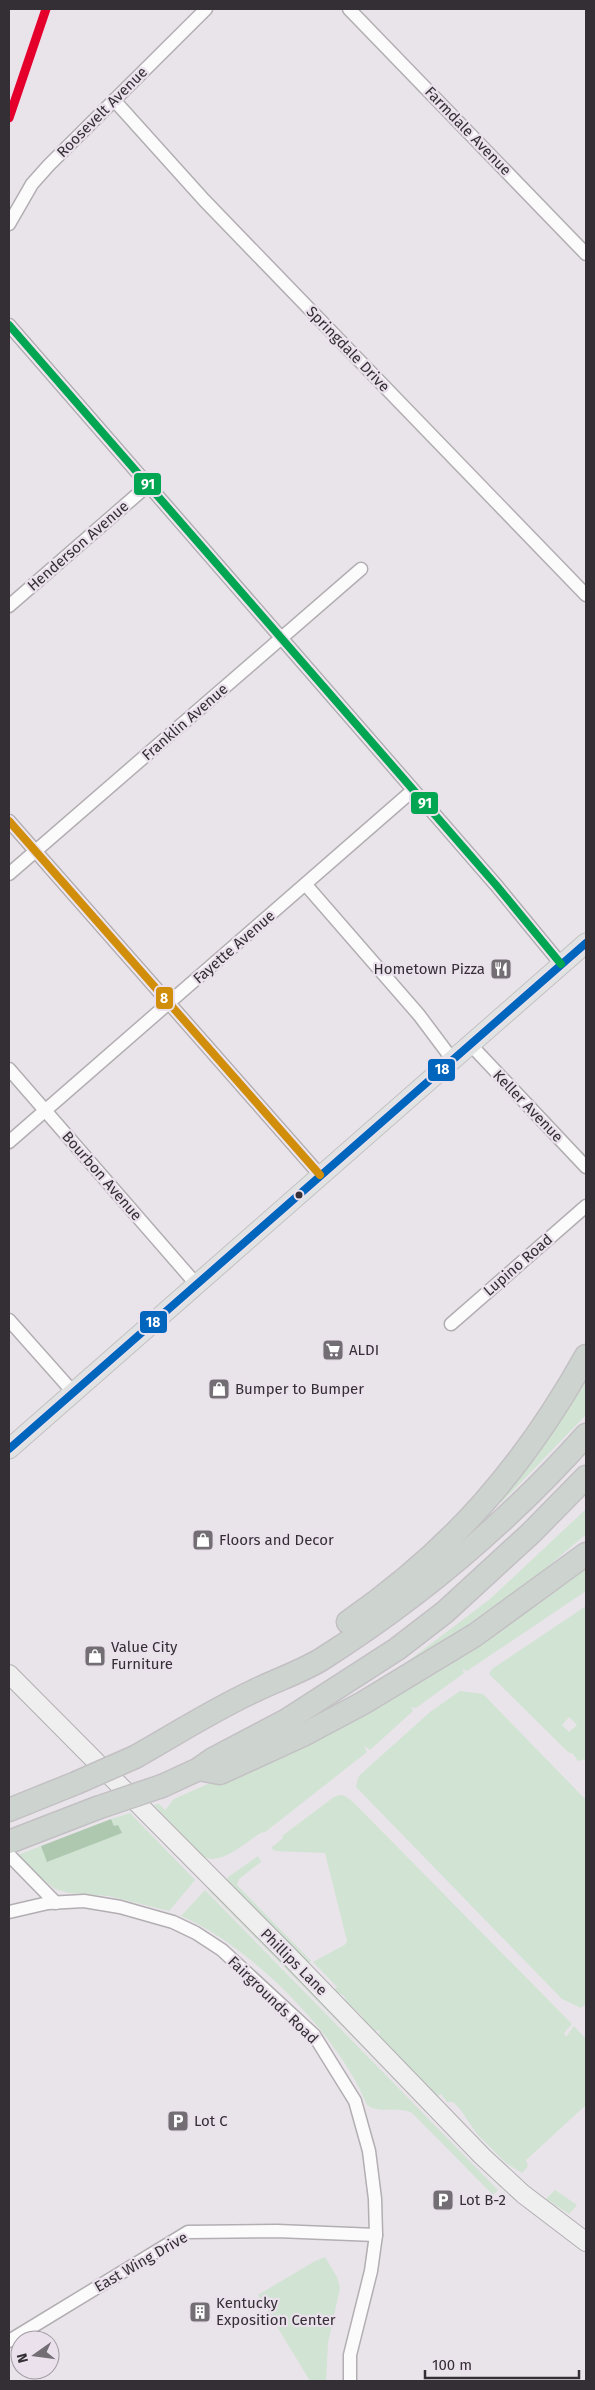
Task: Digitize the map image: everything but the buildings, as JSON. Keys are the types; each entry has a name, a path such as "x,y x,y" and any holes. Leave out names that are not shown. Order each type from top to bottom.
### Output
{"highway":[{"path":"9,1810 135,1757 252,1691 381,1599 452,1538 503,1482 537,1438 586,1356"},
{"path":"252,1691 310,1666 392,1612 466,1553 506,1516 586,1435"},
{"path":"9,1842 97,1808 162,1786 199,1769 213,1759 253,1739 319,1701 397,1649 445,1612 586,1477"},
{"path":"445,1612 466,1607 548,1534 586,1496"},
{"path":"552,1580 560,1562 586,1540"},
{"path":"199,1769 220,1773 303,1735 344,1713 426,1666 552,1580 586,1554"}],"main road":[{"path":"9,1448 586,943"},
{"name":"Phillips Lane","path":"9,1674 288,1956 482,2156 523,2194 586,2242"}],"street":[{"name":"Roosevelt Avenue","path":"9,224 32,184 48,165 206,9"},
{"name":"Farmdale Avenue","path":"349,9 584,248"},
{"name":"Springdale Drive","path":"114,100 204,200 586,595"},
{"path":"9,325 412,791 496,885 561,964"},
{"name":"Henderson Avenue","path":"11,599 147,486"},
{"name":"Franklin Avenue","path":"9,874 360,569"},
{"name":"Fayette Avenue","path":"9,1142 412,791"},
{"path":"9,821 320,1176"},
{"path":"306,885 419,1016 452,1059"},
{"name":"Keller Avenue","path":"470,1044 586,1167"},
{"name":"Bourbon Avenue","path":"9,1068 196,1284"},
{"name":"Lupino Road","path":"451,1324 586,1206"},
{"path":"9,1320 73,1392"},
{"path":"9,1855 56,1903"},
{"name":"Fairgrounds Road","path":"9,1912 56,1903 84,1901 120,1907 173,1922 196,1933 236,1962 314,2035 354,2101 369,2151 376,2236 371,2271 350,2355 350,2381"},
{"name":"East Wing Drive","path":"9,2340 188,2232 277,2231 376,2236"}],"green space":[{"path":"586,1372 586,1415 501,1503 498,1499"},
{"path":"586,1509 586,1534 545,1569 484,1616 395,1671 490,1599"},
{"path":"586,1567 586,1591 467,1671 462,1669 464,1673 416,1708 411,1707 413,1711 370,1750 364,1746 367,1752 264,1833 262,1832 234,1851 218,1858 204,1857 154,1805 159,1804 165,1810 174,1799 361,1716"},
{"path":"586,1606 586,1759 578,1761 573,1754 568,1752 489,1674 492,1669","holes":["569,1717 577,1725 569,1732 562,1725"]},
{"path":"460,1691 483,1694 586,1800 586,2004 581,2008 562,1999 356,1787 361,1774 430,1712"},
{"path":"340,1795 353,1802 572,2024 564,2033 566,2037 574,2026 586,2039 586,2105 526,2160 528,2166 522,2173 506,2163 477,2134 453,2102 447,2102 441,2094 437,2096 378,2035 380,2032 378,2030 374,2032 362,2019 363,2017 347,2002 344,1996 334,1990 337,1987 313,1962 346,1944 347,1941 325,1853 275,1851 271,1848 283,1838 282,1836 334,1797"},
{"path":"136,1811 193,1874 133,1812"},
{"path":"130,1813 195,1880 169,1911 108,1896 69,1893 55,1889 15,1856 41,1846 48,1862 114,1826 111,1819"},
{"path":"111,1819 114,1826 118,1825 122,1833 47,1862 41,1846"},
{"path":"258,1856 261,1862 239,1879 237,1885 310,1962 307,1963 248,1904 248,1899 244,1900 227,1882 228,1877"},
{"path":"211,1888 502,2186 501,2188 208,1890"},
{"path":"205,1890 498,2190 493,2195 412,2113 401,2110 377,2109 367,2105 354,2078 336,2050 289,1995 236,1948 181,1916"},
{"path":"555,2190 577,2205 569,2214 546,2199"},
{"path":"325,2257 337,2277 340,2288 328,2343 326,2381 310,2381 258,2295"}],"transit line":[{"path":"9,118 46,9"},
{"name":"91","path":"9,325 496,885 561,964"},
{"name":"8","path":"9,821 320,1175"},
{"name":"18","path":"9,1449 586,943"}],"place":[{"name":"Hometown Pizza","path":"501,969"},
{"name":"ALDI","path":"333,1350"},
{"name":"Bumper to Bumper","path":"219,1389"},
{"name":"Floors and Decor","path":"203,1540"},
{"name":"Value City Furniture","path":"95,1656"},
{"name":"Lot C","path":"178,2121"},
{"name":"Lot B-2","path":"443,2200"},
{"name":"Kentucky Exposition Center","path":"200,2312"}]}
